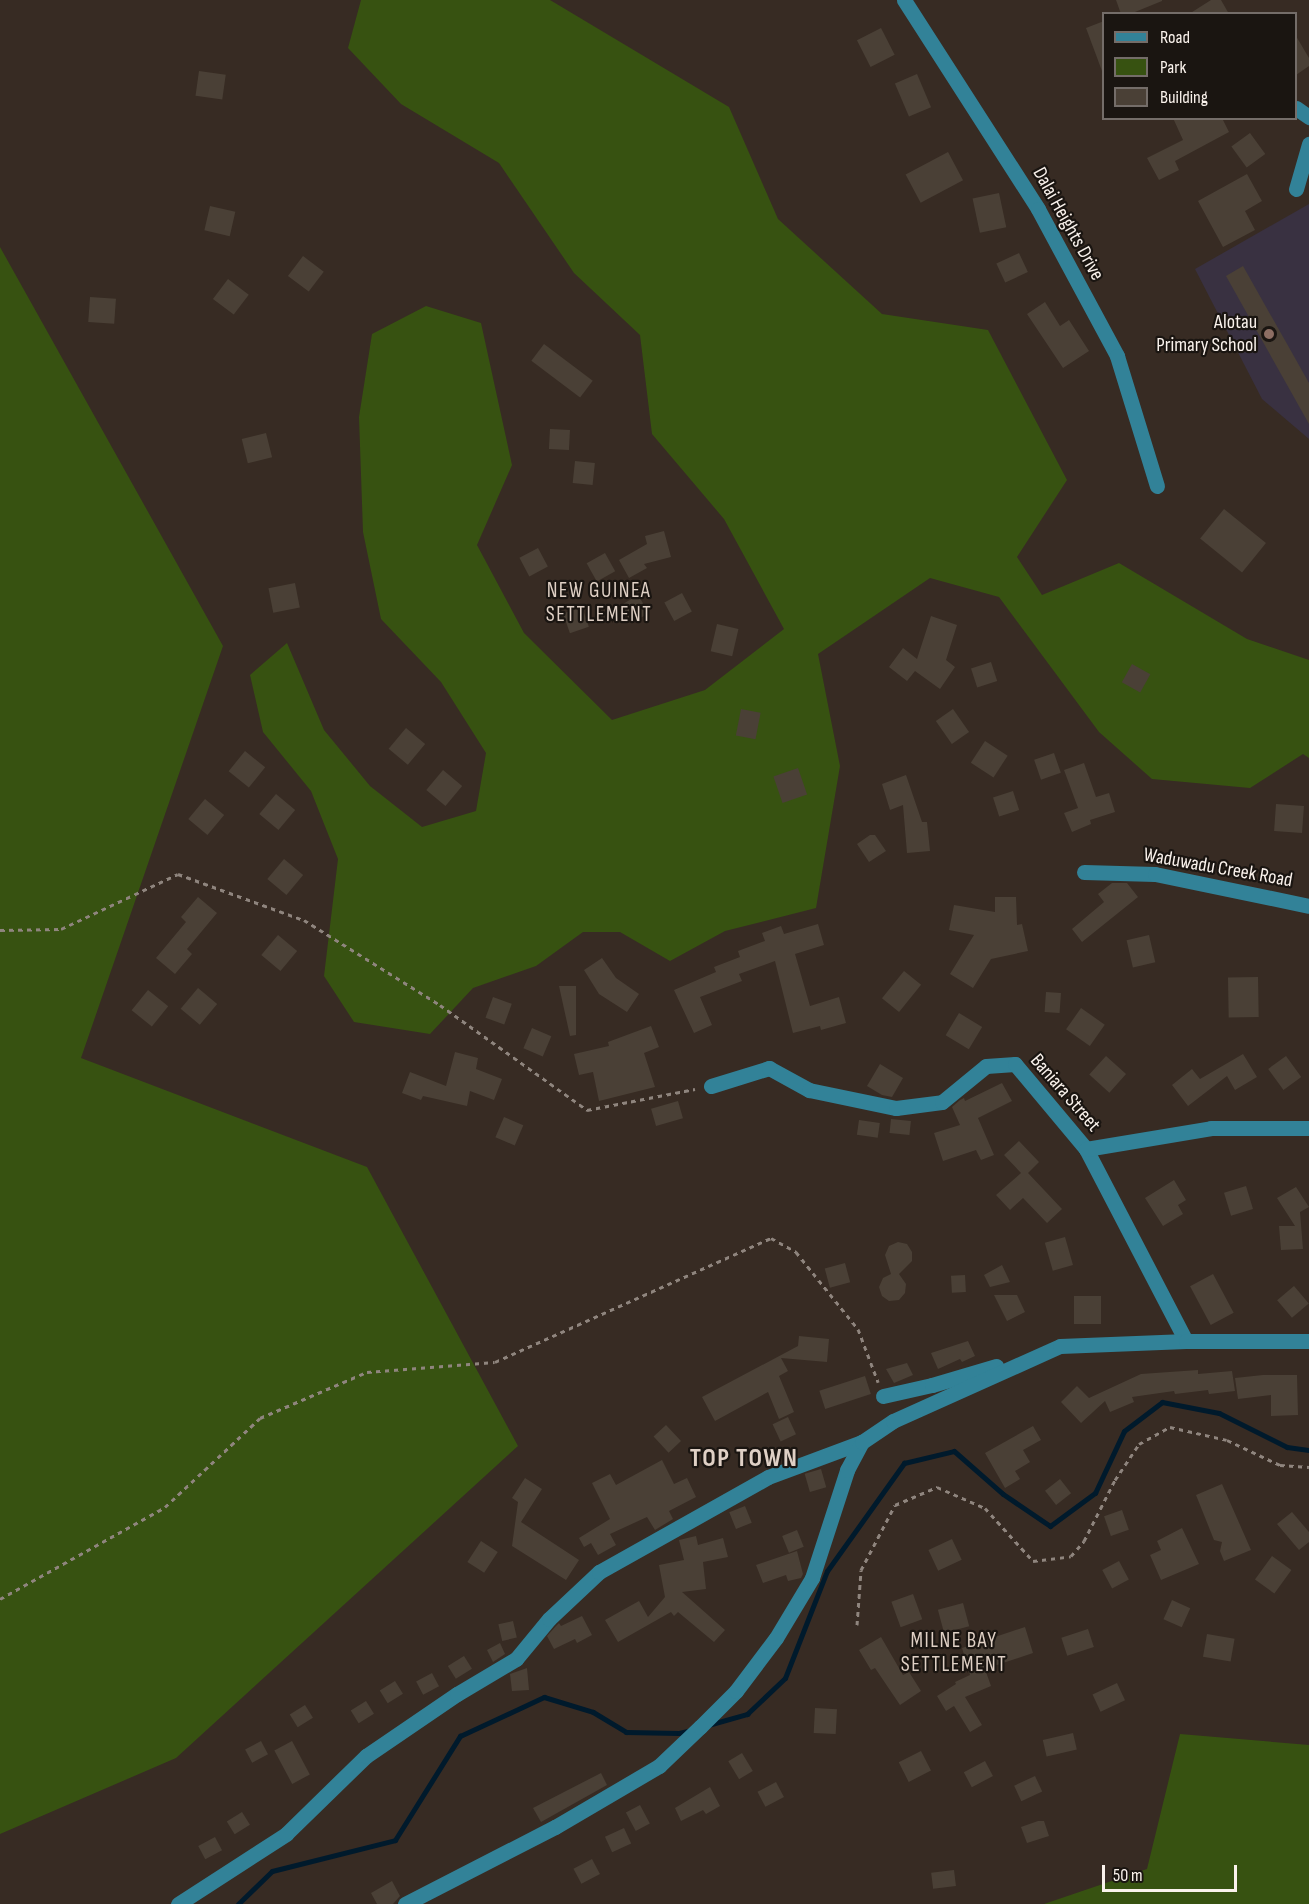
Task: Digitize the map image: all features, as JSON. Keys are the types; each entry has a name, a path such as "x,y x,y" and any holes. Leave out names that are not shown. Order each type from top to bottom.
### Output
{"street":[{"name":"Dalai Heights Drive","path":"904,0 1038,209 1117,356 1157,486"},
{"path":"1296,189 1309,144"},
{"name":"Waduwadu Creek Road","path":"1084,872 1155,874 1309,906"},
{"name":"Baniara Street","path":"711,1086 769,1068 809,1089 896,1108 942,1101 986,1066 1015,1064 1086,1149 1186,1341"},
{"path":"1086,1149 1211,1128 1309,1128"},
{"path":"883,1396 932,1385 1060,1346 1186,1341 1309,1341"},
{"path":"178,1904 286,1834 366,1756 457,1694 516,1659 549,1618 599,1572 768,1477 862,1442 893,1421 1060,1346"},
{"path":"405,1904 555,1827 660,1766 736,1691 776,1638 812,1578 847,1470 862,1442"}],"path":[{"path":"0,930 60,929 178,874 304,920 440,1005 587,1110 711,1086"},
{"path":"0,1599 165,1507 260,1418 367,1372 495,1362 771,1238 796,1251 858,1329 883,1396"},
{"path":"857,1625 861,1570 895,1505 937,1487 985,1508 1033,1561 1071,1556 1084,1540 1115,1480 1139,1443 1170,1427 1227,1440 1280,1465 1309,1467"}],"shaded area":[{"name":"Alotau Primary School","path":"1309,204 1309,439 1262,399 1195,269"}],"green space":[{"path":"361,0 550,0 729,107 778,219 882,314 988,330 1067,480 1017,557 1042,595 1119,563 1247,639 1309,660 1309,758 1303,754 1250,788 1152,779 1099,732 999,597 930,578 818,654 840,766 816,908 725,931 670,961 620,932 583,932 536,966 473,988 430,1034 354,1022 324,976 338,859 311,791 263,732 250,675 287,643 324,730 370,786 422,827 476,811 486,753 441,682 381,619 363,532 359,417 372,334 426,306 481,323 512,465 477,545 524,633 612,720 705,690 784,629 724,519 652,434 640,335 574,273 499,163 401,104 348,48"},
{"path":"0,247 223,646 81,1058 367,1167 518,1446 176,1758 0,1834"},
{"path":"1180,1734 1309,1745 1309,1904 1044,1904 1147,1869"}],"building":[{"path":"1116,0 1162,0 1135,12 1120,12"},
{"path":"1211,0 1221,0 1228,12 1192,12"},
{"path":"1102,22 1102,71 1086,28"},
{"path":"881,28 895,55 871,67 857,40"},
{"path":"1297,38 1309,58 1309,66 1297,74"},
{"path":"199,71 226,75 222,100 196,96"},
{"path":"917,74 931,107 909,117 895,83"},
{"path":"1174,120 1223,120 1229,132 1175,161 1179,170 1159,180 1147,158 1183,140"},
{"path":"1250,133 1265,154 1247,168 1231,147"},
{"path":"948,152 963,180 921,203 906,175"},
{"path":"1247,174 1262,201 1245,211 1255,230 1223,247 1198,201"},
{"path":"999,193 1006,227 980,233 973,199"},
{"path":"210,206 235,212 230,236 204,230"},
{"path":"1019,253 1028,272 1005,283 996,264"},
{"path":"303,256 324,272 309,292 288,276"},
{"path":"1243,266 1309,383 1309,424 1226,276"},
{"path":"228,279 249,295 234,315 213,299"},
{"path":"90,297 116,299 114,324 88,322"},
{"path":"1045,302 1060,326 1069,320 1089,351 1063,368 1027,314"},
{"path":"544,344 593,381 580,397 531,361"},
{"path":"550,429 570,430 569,450 549,449"},
{"path":"266,433 272,457 248,463 242,439"},
{"path":"575,461 595,463 593,485 573,483"},
{"path":"1224,509 1266,543 1242,573 1200,539"},
{"path":"664,531 671,557 644,564 647,568 629,578 619,560 647,544 645,536"},
{"path":"538,548 548,567 529,576 519,558"},
{"path":"605,553 615,571 597,582 587,563"},
{"path":"295,583 300,608 273,613 268,588"},
{"path":"682,593 692,612 674,621 664,602"},
{"path":"638,595 649,613 632,623 621,605"},
{"path":"582,607 589,627 570,633 563,614"},
{"path":"931,616 957,625 946,660 955,667 940,689 915,671 907,681 889,667 903,648 917,659"},
{"path":"717,624 738,629 732,656 711,651"},
{"path":"991,662 997,681 977,688 971,668"},
{"path":"1132,664 1150,674 1140,693 1122,682"},
{"path":"741,709 761,713 755,739 736,736"},
{"path":"953,709 969,732 952,744 936,721"},
{"path":"406,728 425,744 408,765 389,749"},
{"path":"985,741 1008,756 993,778 971,763"},
{"path":"245,751 265,767 249,788 229,771"},
{"path":"1054,753 1061,773 1041,780 1034,760"},
{"path":"1084,763 1096,797 1109,793 1115,812 1090,820 1091,824 1072,832 1064,813 1078,808 1064,770"},
{"path":"798,768 807,794 783,803 773,776"},
{"path":"443,770 462,786 445,806 426,790"},
{"path":"906,775 922,822 927,822 930,851 907,853 903,805 890,810 882,784"},
{"path":"1013,791 1019,810 999,817 993,797"},
{"path":"276,794 295,810 278,830 259,814"},
{"path":"205,799 224,815 207,835 188,819"},
{"path":"1276,804 1304,806 1302,833 1274,831"},
{"path":"870,835 875,835 886,851 869,862 857,844"},
{"path":"284,859 303,875 286,895 267,879"},
{"path":"1112,883 1127,883 1138,897 1082,942 1072,929 1104,902 1098,894"},
{"path":"198,897 217,913 187,949 192,954 175,974 156,958 186,922 181,917"},
{"path":"995,897 1016,897 1017,925 1022,924 1028,951 991,959 973,988 950,974 974,935 949,930 954,905 995,912"},
{"path":"818,924 824,945 795,954 810,1006 839,997 846,1023 821,1030 820,1026 793,1033 775,961 739,974 742,981 700,997 712,1025 694,1033 674,990 716,972 714,967 740,957 738,951 765,941 762,933 781,926 784,934"},
{"path":"278,935 297,951 280,971 261,955"},
{"path":"1149,935 1155,962 1133,967 1127,940"},
{"path":"602,958 616,978 639,994 627,1012 599,994 584,970"},
{"path":"904,971 921,985 899,1012 882,998"},
{"path":"1258,977 1259,1017 1229,1018 1228,978"},
{"path":"559,986 576,986 576,1035 570,1036"},
{"path":"198,988 217,1004 200,1025 181,1009"},
{"path":"148,990 168,1006 152,1027 132,1010"},
{"path":"1046,992 1061,993 1060,1013 1045,1012"},
{"path":"493,997 512,1004 504,1025 485,1018"},
{"path":"1081,1008 1105,1025 1090,1046 1066,1029"},
{"path":"959,1013 982,1027 969,1049 946,1035"},
{"path":"651,1026 659,1047 644,1053 655,1087 599,1101 593,1072 579,1075 574,1054 609,1046 608,1042"},
{"path":"532,1028 551,1036 543,1056 523,1048"},
{"path":"455,1052 478,1058 476,1069 502,1079 494,1100 470,1091 467,1106 423,1096 421,1100 402,1093 410,1072 446,1086"},
{"path":"1243,1054 1257,1077 1235,1090 1227,1076 1188,1106 1172,1085 1192,1069 1200,1079"},
{"path":"1106,1056 1126,1074 1109,1093 1089,1075"},
{"path":"1286,1056 1301,1077 1283,1090 1268,1069"},
{"path":"880,1064 903,1078 892,1097 882,1095 867,1086"},
{"path":"1002,1083 1012,1101 978,1118 994,1155 981,1160 976,1150 943,1161 934,1133 960,1125 952,1107 964,1098 965,1101"},
{"path":"678,1101 683,1118 656,1126 651,1109"},
{"path":"504,1117 523,1125 515,1145 495,1137"},
{"path":"891,1119 911,1121 909,1135 890,1133"},
{"path":"859,1120 880,1123 878,1138 857,1135"},
{"path":"1019,1141 1039,1162 1028,1173 1062,1209 1047,1223 1023,1198 1010,1210 996,1195 1021,1173 1004,1155"},
{"path":"1174,1180 1186,1200 1178,1205 1183,1214 1163,1226 1145,1198"},
{"path":"1246,1186 1253,1209 1231,1216 1224,1193"},
{"path":"1296,1187 1309,1207 1300,1212 1303,1249 1281,1250 1279,1226 1295,1226 1277,1198"},
{"path":"1065,1237 1073,1265 1053,1271 1045,1243"},
{"path":"898,1242 907,1244 912,1252 912,1261 899,1274 906,1284 905,1293 899,1300 889,1301 882,1296 879,1287 883,1278 891,1274 885,1255 889,1246"},
{"path":"845,1263 850,1282 830,1288 825,1268"},
{"path":"1002,1265 1010,1282 990,1287 984,1275"},
{"path":"1213,1274 1234,1313 1211,1325 1190,1286"},
{"path":"965,1275 966,1292 952,1293 951,1276"},
{"path":"1294,1286 1309,1304 1292,1318 1277,1300"},
{"path":"994,1295 1017,1295 1025,1312 1007,1321"},
{"path":"1074,1296 1101,1296 1101,1324 1074,1324"},
{"path":"799,1336 829,1339 827,1362 781,1358 788,1371 779,1376 794,1412 779,1419 768,1392 715,1421 702,1397 798,1346"},
{"path":"968,1341 975,1356 962,1362 960,1359 938,1369 931,1353"},
{"path":"907,1363 913,1375 894,1383 886,1369"},
{"path":"1198,1370 1198,1374 1232,1371 1235,1391 1209,1394 1208,1390 1175,1394 1174,1391 1132,1397 1134,1402 1110,1412 1105,1401 1081,1423 1061,1402 1077,1386 1089,1398 1141,1374"},
{"path":"1297,1375 1298,1415 1271,1416 1271,1395 1238,1399 1235,1378"},
{"path":"865,1376 871,1394 825,1409 819,1391"},
{"path":"788,1417 796,1434 781,1441 773,1424"},
{"path":"666,1425 681,1441 669,1453 654,1437"},
{"path":"1033,1426 1041,1440 1023,1450 1030,1462 1015,1471 1020,1479 1005,1488 985,1453"},
{"path":"662,1460 674,1484 687,1478 696,1497 669,1511 673,1519 655,1530 647,1517 610,1534 616,1545 598,1555 591,1543 584,1547 579,1538 610,1519 592,1483 610,1474 616,1485"},
{"path":"821,1469 826,1487 810,1492 805,1474"},
{"path":"525,1478 542,1489 521,1522 579,1560 566,1580 512,1546 518,1502 512,1498"},
{"path":"1060,1479 1071,1493 1056,1505 1045,1491"},
{"path":"1222,1484 1251,1550 1224,1561 1220,1551 1222,1542 1214,1540 1196,1495"},
{"path":"745,1506 752,1523 736,1529 729,1512"},
{"path":"1122,1510 1129,1530 1111,1536 1104,1516"},
{"path":"1292,1512 1309,1532 1309,1542 1299,1550 1277,1524"},
{"path":"1182,1528 1199,1564 1161,1580 1150,1555 1161,1550 1157,1541"},
{"path":"797,1530 804,1547 789,1553 782,1536"},
{"path":"696,1536 698,1545 723,1538 728,1557 703,1562 706,1589 682,1592 725,1630 714,1642 678,1612 674,1616 671,1612 618,1642 605,1620 639,1601 648,1617 665,1597 659,1565 684,1560 679,1540"},
{"path":"952,1539 962,1560 938,1571 928,1550"},
{"path":"481,1541 498,1552 484,1573 467,1562"},
{"path":"797,1551 803,1574 801,1578 788,1581 786,1575 763,1583 756,1565"},
{"path":"1272,1556 1291,1570 1274,1594 1255,1579"},
{"path":"1119,1561 1129,1580 1112,1588 1102,1570"},
{"path":"913,1594 922,1619 901,1627 891,1602"},
{"path":"1172,1600 1190,1608 1182,1627 1163,1619"},
{"path":"963,1603 969,1626 944,1633 938,1610"},
{"path":"582,1616 592,1635 577,1643 575,1639 554,1649 547,1636 559,1623 561,1626"},
{"path":"513,1621 517,1638 502,1641 498,1624"},
{"path":"1025,1627 1033,1653 985,1669 991,1686 965,1697 982,1725 970,1732 954,1706 946,1711 937,1696 956,1684 955,1682 970,1675 962,1648"},
{"path":"1088,1629 1094,1647 1067,1656 1061,1638"},
{"path":"1207,1634 1235,1639 1231,1662 1203,1657"},
{"path":"881,1637 903,1675 909,1672 921,1691 900,1705 875,1668 871,1670 859,1650"},
{"path":"500,1643 505,1654 493,1662 487,1650"},
{"path":"464,1656 472,1669 456,1679 448,1666"},
{"path":"527,1668 529,1690 512,1691 510,1674"},
{"path":"432,1673 439,1686 423,1695 416,1681"},
{"path":"395,1681 403,1694 388,1703 380,1691"},
{"path":"1117,1683 1125,1700 1101,1712 1093,1694"},
{"path":"366,1701 374,1714 359,1723 351,1711"},
{"path":"305,1705 313,1718 298,1727 290,1715"},
{"path":"815,1708 837,1709 836,1734 814,1733"},
{"path":"1073,1733 1077,1750 1047,1757 1043,1740"},
{"path":"261,1741 268,1754 252,1763 245,1749"},
{"path":"292,1741 310,1775 292,1784 274,1750"},
{"path":"921,1751 931,1771 909,1782 899,1762"},
{"path":"742,1753 753,1771 739,1779 728,1761"},
{"path":"985,1761 993,1776 972,1787 964,1772"},
{"path":"601,1773 607,1785 541,1822 533,1808"},
{"path":"1035,1776 1042,1791 1021,1801 1014,1786"},
{"path":"776,1782 784,1797 765,1807 757,1792"},
{"path":"710,1787 720,1806 706,1814 703,1810 681,1821 675,1808"},
{"path":"640,1805 650,1824 636,1831 626,1813"},
{"path":"242,1812 250,1825 235,1834 227,1822"},
{"path":"1044,1821 1049,1836 1027,1843 1021,1827"},
{"path":"624,1828 631,1843 612,1852 605,1837"},
{"path":"215,1837 222,1850 205,1859 198,1846"},
{"path":"592,1859 600,1874 581,1884 573,1869"},
{"path":"954,1870 956,1886 933,1889 931,1873"},
{"path":"392,1881 400,1896 393,1904 377,1904 371,1893"}],"waterway":[{"path":"708,1725 747,1714 785,1678 827,1571 904,1463 954,1451 1003,1494 1050,1526 1095,1493 1124,1431 1162,1402 1219,1413 1287,1447 1309,1450"},
{"path":"238,1904 272,1871 395,1840 460,1736 544,1697 593,1712 626,1732 679,1733 691,1730"}],"place":[{"name":"Alotau Primary School","path":"1269,334"}],"district":[{"name":"NEW GUINEA SETTLEMENT","path":"599,603"},
{"name":"TOP TOWN","path":"744,1459"},
{"name":"MILNE BAY SETTLEMENT","path":"954,1653"}]}
